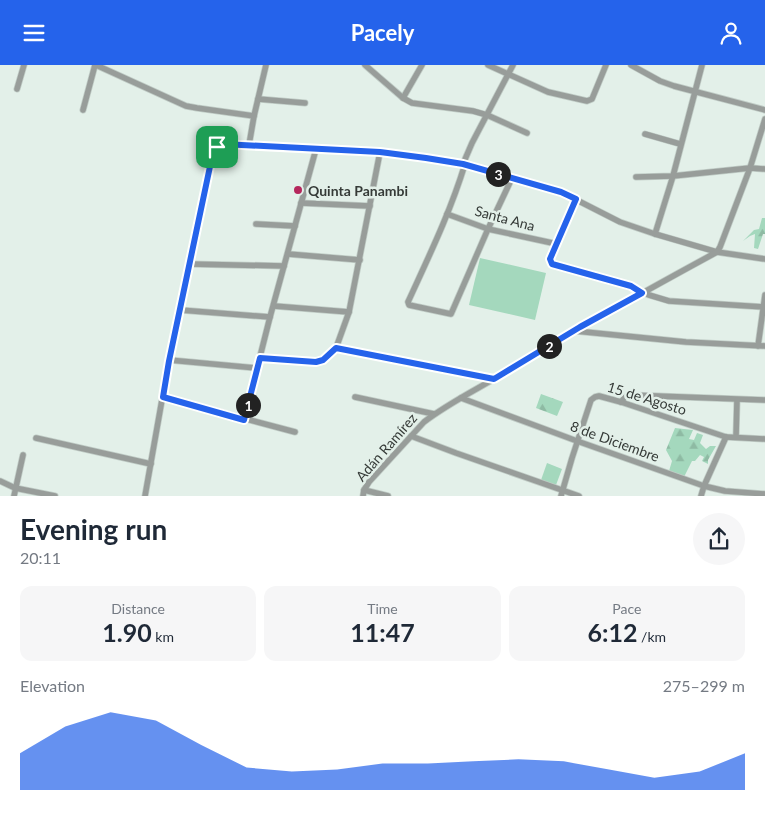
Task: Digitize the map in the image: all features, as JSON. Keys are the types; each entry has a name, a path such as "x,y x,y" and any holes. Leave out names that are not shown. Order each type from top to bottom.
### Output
{"street":[{"path":"17,89 24,65"},
{"path":"83,110 95,65 186,106 254,116"},
{"path":"249,145 266,65"},
{"path":"365,65 403,98 412,103 473,111 487,115 527,133"},
{"path":"403,98 422,65"},
{"path":"488,65 548,92 587,101 592,99 606,65"},
{"path":"512,178 451,314 409,305 408,302 448,215 464,164 513,65"},
{"path":"631,65 660,81 674,86 765,109"},
{"path":"655,234 673,176 702,65"},
{"path":"258,99 305,103"},
{"path":"717,252 750,168 765,119"},
{"path":"645,134 680,144"},
{"path":"145,496 169,361 212,157 217,147 222,144 380,152 464,164 561,192 620,222 655,234 717,252 765,259"},
{"path":"244,420 316,149"},
{"path":"260,358 316,362 323,360 336,348 349,312 380,152"},
{"path":"636,177 673,176 750,168 765,169"},
{"path":"576,199 550,259 552,264 631,286 642,293 669,301 764,307"},
{"path":"301,203 370,206"},
{"name":"Santa Ana","path":"448,215 488,229 556,244"},
{"path":"256,224 295,226"},
{"name":"Adán Ramírez","path":"364,493 369,482 424,422 434,414 574,331 717,252"},
{"path":"288,254 360,260"},
{"path":"189,264 284,266"},
{"path":"574,331 686,342 762,346 765,295"},
{"path":"274,306 349,312"},
{"path":"180,310 270,317"},
{"path":"336,348 494,379"},
{"path":"169,361 257,368"},
{"path":"621,402 630,395 765,400"},
{"name":"15 de Agosto","path":"561,493 577,441 592,400 595,397 599,396 621,402 726,437 765,439"},
{"path":"163,397 294,432"},
{"path":"356,397 434,414"},
{"name":"8 de Diciembre","path":"461,398 704,486 725,491 765,495"},
{"path":"736,437 737,399"},
{"path":"412,436 561,493 579,496"},
{"path":"701,496 726,437"},
{"path":"36,438 151,464"},
{"path":"14,496 23,455"},
{"path":"0,481 16,488 55,496"},
{"path":"364,493 388,496"}],"green space":[{"path":"762,218 765,218 765,234 763,234 758,249 754,248 755,234 743,241 754,230 759,229"},
{"path":"480,258 546,273 535,320 469,305"},
{"path":"541,394 563,402 557,416 536,408"},
{"path":"675,428 693,430 689,439 694,440 697,433 703,435 700,443 706,449 710,446 716,446 708,460 708,464 702,461 704,457 700,455 695,461 692,461 684,477 669,471 672,461 666,450"},
{"path":"547,463 562,469 556,485 541,480"}],"place":[{"name":"Quinta Panambi","path":"298,190"}],"route":[{"path":"222,144 380,152 426,158 463,164 561,192 576,199 550,259 552,264 631,286 642,293 580,327 494,379 336,348 323,360 316,362 260,358 244,420 163,397 212,157 217,147 222,144"}]}
